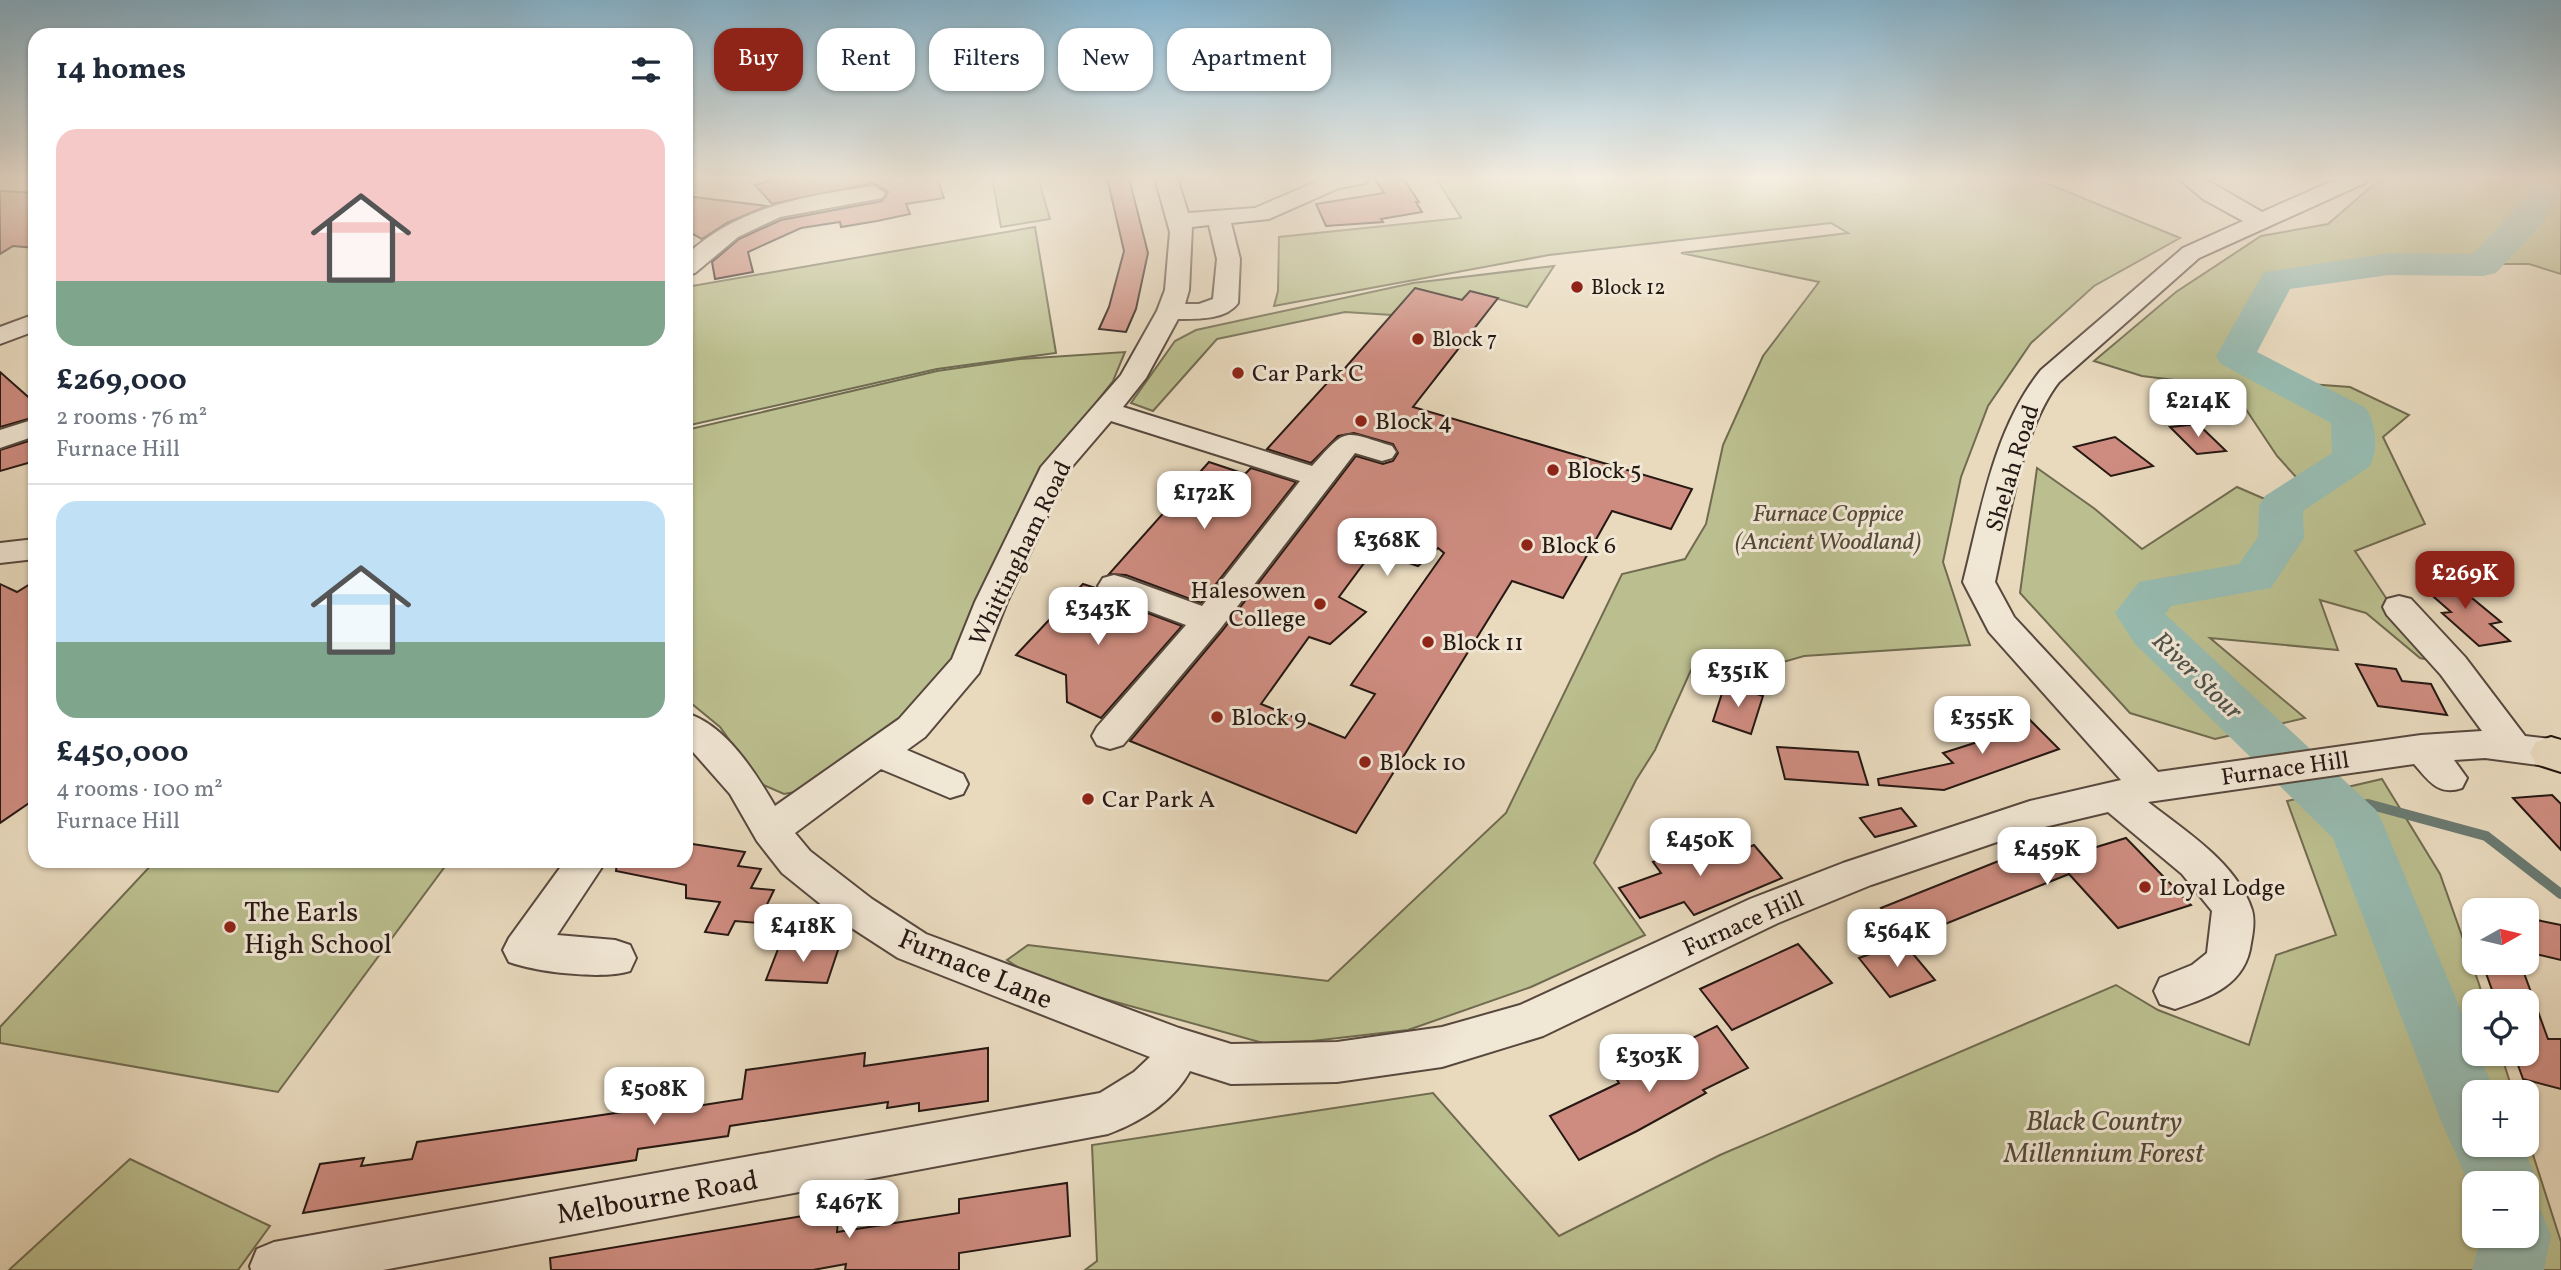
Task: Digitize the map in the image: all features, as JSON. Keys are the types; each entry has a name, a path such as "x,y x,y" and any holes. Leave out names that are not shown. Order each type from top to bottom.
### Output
{"street":[{"path":"693,261 710,243 721,237"},
{"name":"Whittingham Road","path":"770,830 912,728 967,664 991,602 1056,467 1133,378 1170,311 1182,261 1181,237"},
{"path":"1170,311 1202,312 1214,310 1225,303 1226,237"},
{"name":"Shelah Road","path":"2175,991 2202,982 2224,966 2231,946 2233,911 2214,881 2132,791 2001,624 1979,582 2004,478 2034,396 2097,332 2190,253 2225,237"},
{"path":"0,336 28,325"},
{"path":"1105,410 1318,477 1349,442 1382,452"},
{"path":"0,439 28,429"},
{"path":"0,553 28,550"},
{"path":"1110,736 1208,621 1114,586"},
{"path":"2399,607 2453,666 2547,752"},
{"name":"Furnace Lane","path":"693,740 743,784 770,830 796,862 858,911 912,946 1178,1048"},
{"name":"Furnace Hill","path":"1178,1048 1231,1064 1337,1062 1442,1047 1528,1022 1764,911 1857,874 2030,816 2132,791 2338,760 2485,744 2547,752"},
{"path":"2421,750 2449,778"},
{"path":"878,753 950,784"},
{"path":"582,868 524,950 615,958"},
{"name":"Melbourne Road","path":"274,1266 1108,1113 1153,1086 1172,1064 1178,1048"}],"lane":[{"path":"1208,621 1318,477"}],"green space":[{"path":"975,237 1037,237 1056,353 937,369 693,424 693,286"},
{"path":"1279,237 1705,237 1549,255 1274,306 1278,291"},
{"name":"Furnace Coppice (Ancient Woodland)","path":"1812,237 2180,238 2094,286 2031,343 1988,406 1961,477 1943,562 1970,645 1804,656 1749,672 1691,670 1655,750 1636,780 1594,863 1645,935 1531,987 1408,1030 1312,1041 1263,1043 1037,980 1007,960 1028,945 1328,981 1506,813 1622,574 1685,559 1706,524 1723,445 1763,356 1819,282 1681,253"},
{"path":"2259,237 2561,237 2561,274 2529,264 2389,264 2278,280 2235,355 2295,383 2350,387 2409,415 2383,437 2425,524 2355,551 2390,604 2439,662 2420,658 2366,613 2320,600 2338,650 2210,638 2305,718 2215,739 2130,713 2020,593 2037,468 2095,509 2142,549 2237,487 2281,506 2307,489 2277,456 2231,387 2142,376 2094,361 2176,292"},
{"path":"1554,266 1527,307 1470,291 1461,301 1392,315 1345,312 1217,339 1153,411 1131,403 1175,341 1196,330 1413,283"},
{"path":"1125,352 1113,381 1044,468 953,660 901,726 812,789 784,794 761,784 720,727 693,705 693,428 937,371 1020,359"},
{"name":"Black Country Millennium Forest","path":"2382,779 2440,874 2462,936 2462,975 2476,975 2480,989 2462,989 2462,1066 2505,1066 2509,1080 2462,1080 2462,1157 2534,1157 2538,1171 2462,1171 2462,1248 2539,1248 2539,1173 2561,1242 2561,1270 1085,1270 1097,1261 1092,1145 1433,1093 1559,1236 1720,1155 2116,985 2158,1010 2249,1045 2276,955 2336,935 2287,801"},
{"path":"148,868 444,868 278,1092 0,1043 0,1027"},
{"path":"130,1159 270,1226 238,1270 9,1270"}],"building":[{"path":"0,237 28,237 28,247 13,246 0,254"},
{"path":"781,237 748,252 753,272 715,279 712,262 739,239"},
{"path":"1121,237 1144,237 1148,253 1136,309 1126,332 1099,329 1109,307 1124,251"},
{"path":"1415,288 1462,300 1470,291 1498,298 1413,407 1692,489 1671,529 1612,511 1563,598 1512,581 1356,833 1130,741 1222,631 1356,456 1383,464 1393,461 1398,453 1393,444 1354,433 1338,436 1311,463 1267,449 1328,382 1332,383","holes":["1438,548 1444,553 1351,685 1375,694 1345,738 1261,704 1309,637 1330,644 1366,612 1339,597 1373,551 1418,566"]},
{"path":"0,372 28,397 28,419 0,427"},
{"path":"2198,424 2226,451 2197,454 2170,427"},
{"path":"2115,437 2153,466 2111,476 2074,447"},
{"path":"28,441 28,463 0,471 0,450"},
{"path":"1209,462 1245,474 1251,468 1296,482 1201,603 1126,575 1109,574"},
{"path":"2444,575 2501,622 2490,624 2510,641 2479,646 2442,613 2451,612 2427,591 2432,590 2418,579"},
{"path":"0,584 17,592 28,585 28,804 0,823"},
{"path":"1083,584 1096,588 1102,596 1182,626 1101,718 1067,702 1066,675 1016,655"},
{"path":"2356,664 2396,669 2402,681 2431,684 2447,715 2378,706"},
{"path":"1725,684 1763,696 1751,734 1713,721"},
{"path":"2019,709 2059,749 1944,790 1879,785 1878,779 1953,763 1943,753 2009,732 1995,717"},
{"path":"1777,747 1858,752 1868,785 1785,779"},
{"path":"2552,795 2561,804 2561,850 2513,798"},
{"path":"1901,808 1916,826 1875,837 1860,818"},
{"path":"1708,833 1727,856 1754,845 1782,878 1694,915 1684,902 1640,918 1619,888 1661,873 1653,862 1692,847 1687,841"},
{"path":"2126,838 2191,905 2118,928 2069,874 1908,939 1881,908 2051,840 2067,856"},
{"path":"693,844 745,852 738,866 761,869 751,888 774,890 758,923 735,921 728,935 705,932 720,902 686,898 686,885 616,871 616,868 693,868"},
{"path":"2539,920 2561,925 2561,960 2539,955"},
{"path":"1903,942 1935,980 1890,997 1859,958"},
{"path":"780,944 839,947 827,983 766,980"},
{"path":"1798,944 1832,983 1732,1030 1700,989"},
{"path":"2487,975 2525,975 2530,989 2492,989"},
{"path":"2539,1014 2548,1039 2561,1039 2561,1089 2539,1083 2539,1080 2523,1079 2518,1066 2539,1066"},
{"path":"1717,1026 1748,1068 1703,1090 1706,1093 1637,1131 1579,1160 1550,1116 1619,1083 1617,1080 1683,1048 1680,1044"},
{"path":"988,1048 988,1101 919,1111 919,1103 887,1108 888,1102 730,1126 728,1136 638,1149 636,1160 303,1213 320,1164 364,1158 361,1166 412,1159 417,1142 684,1103 684,1108 742,1099 746,1070 865,1053 864,1066"},
{"path":"1067,1183 1070,1236 959,1253 959,1270 845,1270 846,1264 813,1270 551,1270 550,1258 839,1210 837,1232 959,1213 959,1199"}],"waterway":[{"name":"River Stour","path":"2462,1091 2356,826 2152,632 2139,613 2156,593 2254,577 2281,538 2281,506 2354,458 2351,417 2235,356 2277,280 2389,264 2483,265 2508,237"},
{"path":"2319,791 2375,806"},
{"path":"2368,804 2486,836 2561,894"},
{"name":"River Stour","path":"2492,1157 2498,1171"},
{"name":"River Stour","path":"2508,1270 2513,1248"}],"place":[{"name":"Block 12","path":"1577,287"},
{"name":"Block 7","path":"1418,339"},
{"name":"Car Park C","path":"1238,373"},
{"name":"Block 4","path":"1361,421"},
{"name":"Block 5","path":"1553,470"},
{"name":"Block 6","path":"1527,545"},
{"name":"Halesowen College","path":"1320,604"},
{"name":"Block 11","path":"1428,642"},
{"name":"Block 9","path":"1217,717"},
{"name":"Block 10","path":"1365,762"},
{"name":"Car Park A","path":"1088,799"},
{"name":"Loyal Lodge","path":"2145,887"},
{"name":"The Earls High School","path":"230,927"}]}
